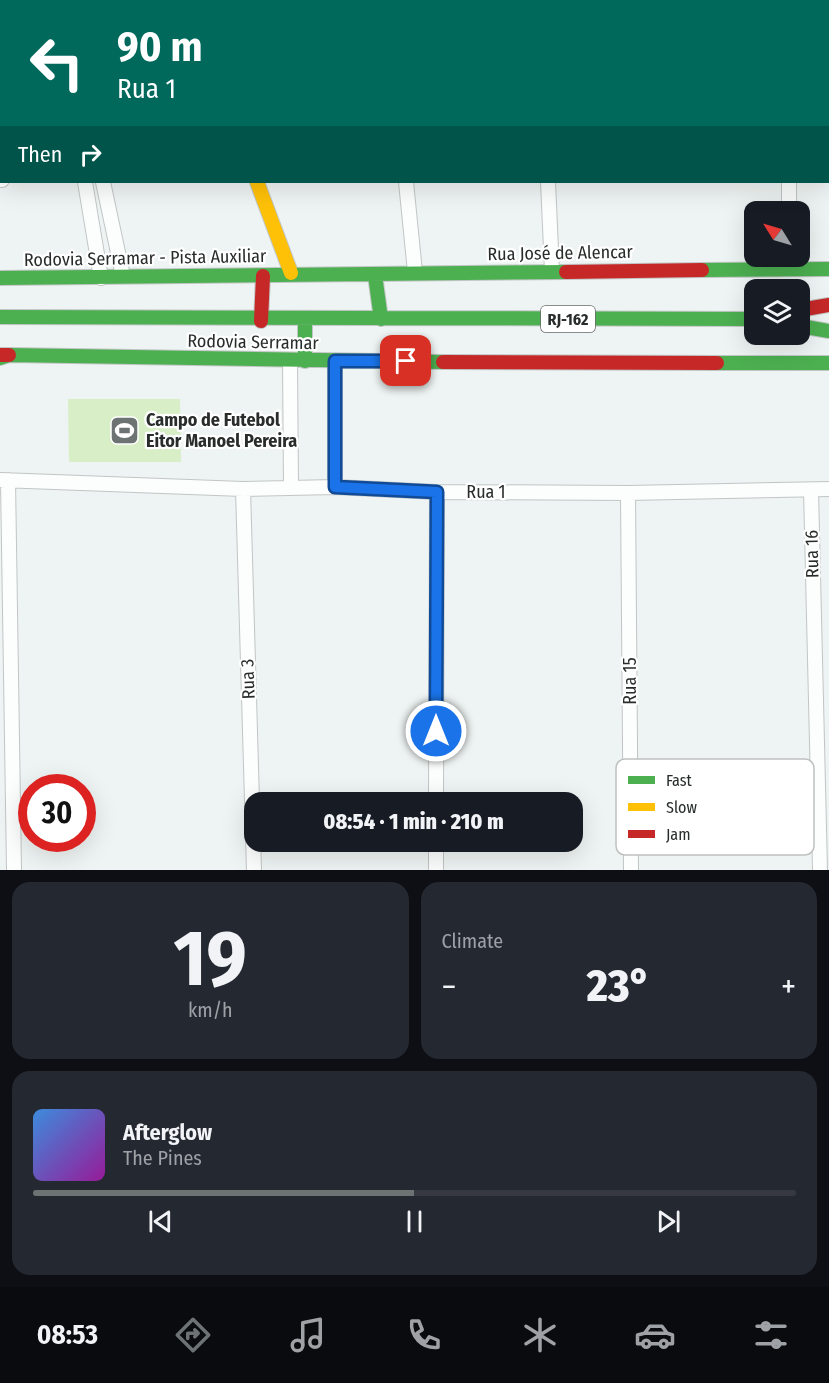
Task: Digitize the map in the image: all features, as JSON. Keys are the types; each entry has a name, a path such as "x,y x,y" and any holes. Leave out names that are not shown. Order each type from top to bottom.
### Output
{"main road":[{"path":"257,183 291,273"},
{"name":"Rua José de Alencar","path":"291,273 375,275 416,272 552,271 744,265"},
{"name":"Rua José de Alencar","path":"810,266 829,269"},
{"name":"Rodovia Serramar - Pista Auxiliar","path":"0,278 263,276 291,273"},
{"path":"375,275 381,319"},
{"path":"261,321 263,276"},
{"path":"810,308 829,305"},
{"name":"Rodovia Serramar","path":"0,317 261,321 305,319 744,319"},
{"path":"305,319 305,361"},
{"path":"810,319 829,319"},
{"path":"810,328 829,331"},
{"name":"Rodovia Serramar","path":"3,356 290,361 829,363"}],"street":[{"path":"85,183 101,278"},
{"path":"103,183 123,276"},
{"path":"406,183 416,272"},
{"path":"548,183 552,271"},
{"path":"789,183 789,201"},
{"path":"290,361 291,487"},
{"path":"335,361 335,487"},
{"path":"4,480 14,870"},
{"name":"Rua 1","path":"4,480 243,489 335,487 437,492 628,493 829,489"},
{"name":"Rua 3","path":"243,489 254,870"},
{"name":"Rua 16","path":"811,490 820,870"},
{"path":"436,792 437,492"},
{"name":"Rua 15","path":"628,493 631,759"},
{"path":"436,852 436,870"},
{"name":"Rua 15","path":"632,855 632,870"}],"green space":[{"name":"Campo de Futebol Eitor Manoel Pereira","path":"68,399 180,399 181,462 69,462"}],"traffic: fast":[{"path":"702,270 829,269"},
{"path":"0,278 566,272"},
{"path":"375,275 381,319"},
{"path":"0,317 744,319"},
{"path":"305,319 305,361"},
{"path":"810,328 829,331"},
{"path":"0,358 9,355 443,362"},
{"path":"717,363 829,363"}],"traffic: slow":[{"path":"257,183 291,273"}],"traffic: jam":[{"path":"566,272 702,270"},
{"path":"261,321 263,276"},
{"path":"810,308 829,305"},
{"path":"0,355 9,355"},
{"path":"443,362 717,363"}],"place":[{"name":"Campo de Futebol Eitor Manoel Pereira","path":"125,430"}],"route":[{"path":"406,361 335,361 335,487 437,492 436,731"}]}
